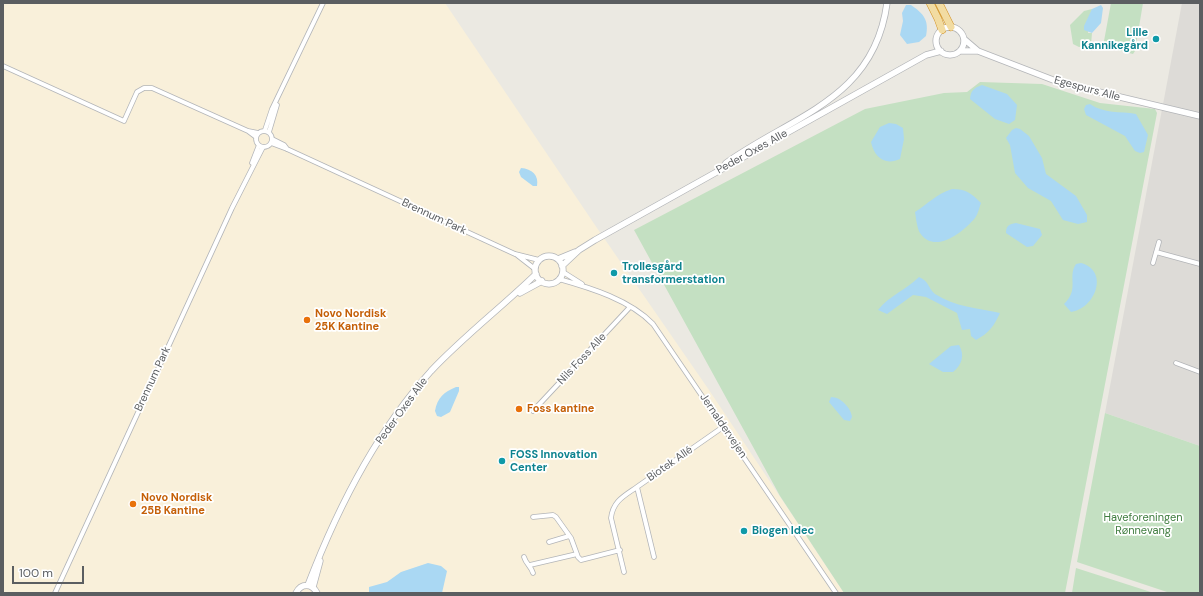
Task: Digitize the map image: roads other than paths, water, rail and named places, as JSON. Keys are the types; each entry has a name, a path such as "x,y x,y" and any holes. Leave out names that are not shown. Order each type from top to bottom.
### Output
{"highway":[{"path":"930,3 942,30"},
{"path":"939,3 951,27"}],"street":[{"path":"257,135 261,146 271,141 267,131 272,109 323,3"},
{"path":"702,180 732,158 826,103 846,86 870,55 880,32 887,3"},
{"path":"951,27 960,31 964,39 960,51 950,55 941,51 937,45 937,37 942,30 951,27"},
{"name":"Egespurs Alle","path":"964,39 978,51 1029,72 1080,89 1200,116"},
{"name":"Peder Oxes Alle","path":"558,259 579,250 926,55 937,45"},
{"name":"Peder Oxes Alle","path":"926,55 941,51"},
{"name":"Egespurs Alle","path":"960,51 978,51"},
{"path":"3,66 124,121 137,92 144,88 152,88 257,135 267,131"},
{"name":"Brennum Park","path":"271,141 515,254 539,260"},
{"name":"Brennum Park","path":"55,593 261,146"},
{"path":"1153,263 1159,242"},
{"name":"Peder Oxes Alle","path":"562,269 579,250"},
{"path":"1156,252 1200,264"},
{"name":"Brennum Park","path":"515,254 536,272"},
{"path":"548,256 558,259 562,269 559,279 551,283 542,281 536,272 539,260 548,256"},
{"name":"Jernaldervejen","path":"562,269 586,287"},
{"name":"Peder Oxes Alle","path":"310,586 322,552 350,490 369,456 396,416 431,372 456,345 514,295 536,272"},
{"name":"Jernaldervejen","path":"559,279 586,287 630,307 646,317 653,324 836,593"},
{"name":"Peder Oxes Alle","path":"514,295 542,281"},
{"name":"Nils Foss Alle","path":"533,411 630,307"},
{"path":"1176,363 1200,372"},
{"name":"Biotek Allé","path":"654,557 637,487 723,427"},
{"path":"624,572 620,550 611,518 612,511 618,501 637,487"},
{"path":"533,517 553,515 556,517 569,536 577,554 582,560 620,550"},
{"path":"549,542 569,536"},
{"path":"530,566 577,554"},
{"path":"524,557 533,573"},
{"path":"296,593 301,586 310,586 317,593"}],"water":[{"path":"906,5 911,5 916,8 926,22 926,36 919,42 907,44 900,35 903,21 902,13"},
{"path":"1101,5 1103,8 1101,23 1092,33 1084,30 1084,26 1092,9"},
{"path":"982,85 1007,94 1017,105 1015,120 1009,124 995,119 970,99 973,90"},
{"path":"1090,104 1106,111 1136,114 1148,135 1144,152 1140,153 1135,151 1125,136 1086,115 1084,109 1086,105"},
{"path":"889,123 896,124 903,128 904,139 900,159 895,161 885,161 881,159 872,147 871,142 880,127"},
{"path":"1016,128 1020,129 1029,136 1042,158 1046,174 1076,196 1087,215 1087,222 1078,224 1063,220 1051,201 1028,188 1015,173 1010,145 1006,138 1012,130"},
{"path":"521,168 534,173 537,179 537,186 533,186 521,177 519,172"},
{"path":"952,189 968,192 981,203 978,213 970,224 949,239 941,242 933,242 926,239 919,231 915,212 946,191"},
{"path":"1016,223 1040,229 1042,235 1033,246 1027,247 1006,233 1008,226"},
{"path":"1081,263 1090,267 1095,274 1097,281 1096,289 1087,304 1080,309 1071,312 1064,304 1069,299 1071,293 1073,274 1076,264"},
{"path":"919,277 925,280 935,294 950,302 1000,313 996,322 988,332 976,340 971,336 970,329 962,330 957,313 926,297 913,295 887,314 878,310 888,300 909,286"},
{"path":"959,345 962,352 962,360 953,372 943,372 929,364 951,346"},
{"path":"459,387 459,391 450,412 441,417 437,416 435,411 437,402 445,393"},
{"path":"831,397 835,397 842,401 848,407 852,417 850,421 844,420 829,402"},
{"path":"428,563 441,566 447,571 442,593 369,592 369,587 387,582 401,572"}],"place":[{"name":"Lille Kannikegård","path":"1156,39"},
{"name":"Trollesgård transformerstation","path":"614,273"},
{"name":"Novo Nordisk 25K Kantine","path":"307,320"},
{"name":"Foss kantine","path":"519,409"},
{"name":"FOSS Innovation Center","path":"502,461"},
{"name":"Novo Nordisk 25B Kantine","path":"133,504"},
{"name":"Biogen Idec","path":"744,531"}],"park label":[{"name":"Haveforeningen Rønnevang","path":"1143,524"}]}
